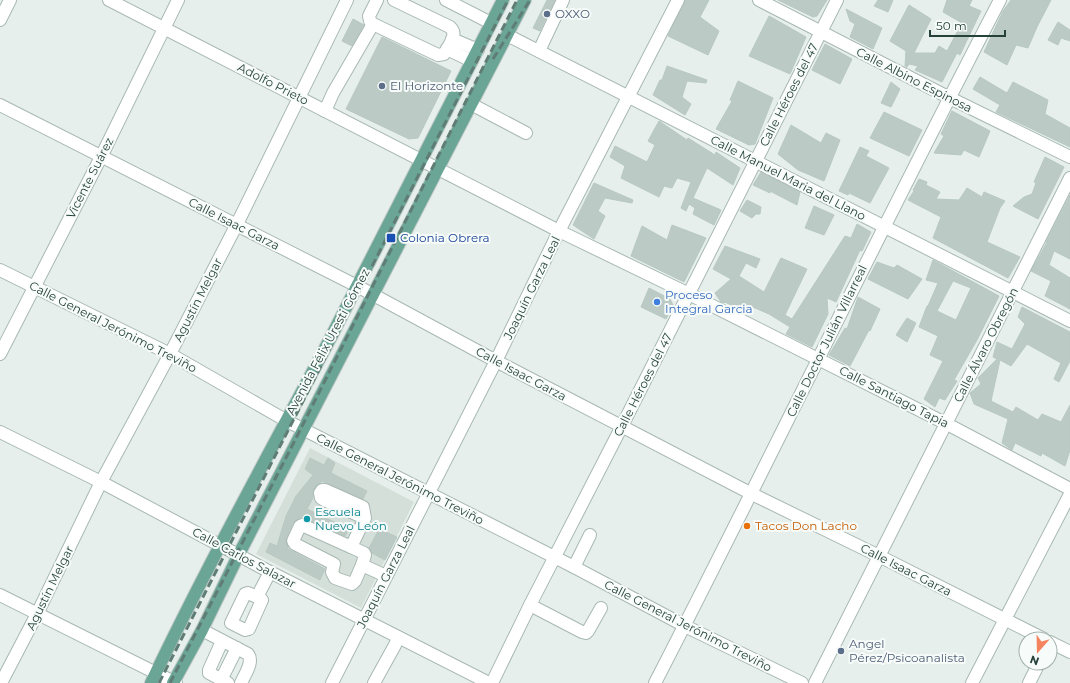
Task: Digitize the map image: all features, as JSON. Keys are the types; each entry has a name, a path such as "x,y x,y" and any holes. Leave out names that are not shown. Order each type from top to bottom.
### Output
{"main road":[{"name":"Avenida Félix Uresti Gómez","path":"154,678 220,547 357,286 503,0"},
{"name":"Avenida Félix Uresti Gómez","path":"175,683 303,429 525,0"}],"street":[{"path":"0,20 10,0"},
{"name":"Adolfo Prieto","path":"109,0 438,168"},
{"name":"Vicente Suárez","path":"0,354 101,157 178,0"},
{"name":"Agustín Melgar","path":"2,683 101,482 170,354 236,226 347,0"},
{"path":"376,0 369,16 370,21 373,24 438,55 444,54 450,44 454,32 450,27 394,0"},
{"path":"446,0 491,23"},
{"path":"538,51 563,0"},
{"name":"Joaquín Garza Leal","path":"332,683 496,361 559,231 678,0"},
{"name":"Calle Albino Espinosa","path":"759,0 1070,158"},
{"name":"Calle Héroes del 47","path":"490,683 555,558 837,0"},
{"name":"Calle Doctor Julián Villarreal","path":"655,683 819,360 883,227 1000,0"},
{"path":"325,111 333,94 373,24"},
{"name":"Calle Manuel Maria del Llano","path":"507,35 1070,321"},
{"path":"450,44 475,56"},
{"path":"471,104 526,132"},
{"name":"Calle Isaac Garza","path":"0,105 236,226 357,286 496,361 752,494 1028,631"},
{"name":"Calle Santiago Tapia","path":"438,168 559,231 689,294 947,424 1070,489"},
{"name":"Calle Álvaro Obregón","path":"815,683 1070,178"},
{"name":"Calle General Jerónimo Treviño","path":"0,270 170,354 303,429 574,567 685,626 802,683"},
{"name":"Calle Carlos Salazar","path":"0,432 101,482 220,547 490,683"},
{"path":"972,683 1070,494"},
{"path":"351,547 365,518"},
{"path":"302,525 364,553 366,555 362,565 355,581 352,584 335,578 332,572 334,564 295,544 293,541 300,526 302,525"},
{"path":"574,567 590,536"},
{"path":"362,565 386,576"},
{"path":"257,597 270,572"},
{"path":"0,595 154,678 175,683"},
{"path":"530,605 586,633 601,608"},
{"path":"202,630 248,654 250,662 241,683"},
{"path":"374,683 398,637"},
{"path":"222,641 209,673 224,682 237,648"},
{"path":"1058,646 1070,652"},
{"path":"1029,683 1035,671"}],"shaded area":[{"path":"310,448 414,502 361,608 256,554"}],"building":[{"name":"OXXO","path":"547,0 555,0 540,31 533,28"},
{"path":"685,0 709,0 700,17 719,31 708,55 668,36"},
{"path":"778,0 827,0 817,16 813,17"},
{"path":"878,0 893,0 888,12 874,6"},
{"path":"947,0 972,0 969,6 981,11 960,55 957,53 942,82 915,70 918,66 909,64 907,67 905,66 906,51 890,41 909,5 931,19 914,53 935,53 939,46 947,51 962,23 943,12"},
{"path":"1011,0 1051,0 1028,48 1016,45 1007,65 984,52 1003,11"},
{"path":"846,9 882,28 873,49 850,37 855,24 850,21"},
{"path":"769,16 806,37 790,74 749,56"},
{"path":"353,19 364,25 352,46 342,41"},
{"path":"1058,22 1070,30 1070,41 1061,38 1058,45 1048,40"},
{"path":"382,37 451,71 418,138 409,139 346,109"},
{"path":"825,44 852,59 840,84 812,70"},
{"path":"667,66 707,80 706,83 687,81 682,97 691,104 685,115 653,95 660,80 662,80"},
{"path":"980,77 1007,93 1013,82 1048,100 1045,114 1070,128 1070,147 996,112 1000,105 973,89"},
{"path":"738,81 773,98 755,144 749,145 716,129 732,101 730,100"},
{"path":"891,82 900,89 891,107 881,103"},
{"path":"952,111 990,131 979,157 964,150 961,155 934,153 944,136 941,134"},
{"path":"884,112 922,130 909,156 870,138"},
{"path":"659,121 687,140 688,138 715,155 716,152 740,168 733,185 707,168 693,198 721,210 714,225 693,214 695,208 689,204 686,211 681,208 691,182 677,178 672,188 664,186 659,197 621,178 625,166 610,157 615,146 647,162 655,145 648,141"},
{"path":"791,125 821,143 826,133 840,140 824,181 798,170 778,154"},
{"path":"860,147 869,151 866,156 889,168 870,203 849,193 848,195 839,191"},
{"path":"1045,157 1064,167 1038,219 1013,206 1024,197 1032,194 1036,183 1034,182"},
{"path":"761,172 800,192 797,205 770,191 770,193 753,185"},
{"path":"919,179 927,182 926,185 940,192 936,199 959,200 967,188 982,197 984,192 1005,201 1000,208 987,242 1020,257 1008,278 933,238 941,217 908,200"},
{"path":"594,183 633,200 632,203 605,198 598,211 605,216 594,239 573,225"},
{"path":"1070,195 1070,259 1054,251 1049,265 1070,278 1070,309 1045,296 1051,281 1031,271"},
{"path":"747,200 761,207 760,214 756,214 752,218 740,211"},
{"path":"814,206 834,215 824,235 805,228"},
{"path":"857,224 871,232 862,251 860,250 836,302 827,298 828,314 812,347 786,334 790,327 769,314 748,305 745,312 725,302 721,302 715,293 731,279 713,269 725,246 760,259 756,268 746,263 739,276 764,292 781,258 807,269 785,315 792,319 845,236 851,238"},
{"path":"672,225 706,238 684,282 631,256 642,226 667,240"},
{"path":"933,260 999,296 977,340 954,380 957,381 945,400 939,398 935,407 924,399 943,361 930,355 938,336 919,327 938,283 926,280","holes":["953,281 971,288 956,320 937,311"]},
{"path":"877,262 894,268 897,265 922,279 908,299 868,279"},
{"name":"Proceso Integral Garcia","path":"649,288 670,299 673,305 666,319 641,307"},
{"path":"858,297 880,309 870,331 869,330 850,366 829,355 845,328 847,329"},
{"path":"1022,307 1070,332 1070,361 1059,382 1054,379 1061,363 1027,344 1011,366 1000,360 991,401 1013,412 1016,407 1038,420 1042,414 1061,422 1070,405 1070,450 1065,466 1042,453 1041,456 1015,443 1012,450 1002,443 1008,419 974,404 970,393 981,384 978,378 997,359 993,357 997,342 1012,349 1025,324 1018,317"},
{"path":"907,318 916,323 907,342 896,335"},
{"name":"Escuela Nuevo León","path":"310,458 324,465 328,458 335,463 331,473 367,491 363,499 322,481 314,489 313,498 307,509 349,529 345,536 305,518 299,518 293,523 286,538 288,549 325,569 320,580 266,552 270,543 277,546 286,516 296,496 313,475 305,469"},
{"path":"379,529 397,537 385,560 372,553 369,548"}],"railway":[{"path":"159,683 508,0"},
{"path":"170,683 290,450 517,0"},
{"path":"493,59 530,0"}],"place":[{"name":"OXXO","path":"547,14"},
{"name":"El Horizonte","path":"382,86"},
{"name":"Colonia Obrera","path":"391,238"},
{"name":"Proceso Integral Garcia","path":"657,302"},
{"name":"Escuela Nuevo León","path":"307,519"},
{"name":"Tacos Don Lacho","path":"747,526"},
{"name":"Angel Pérez/Psicoanalista","path":"841,651"}]}
